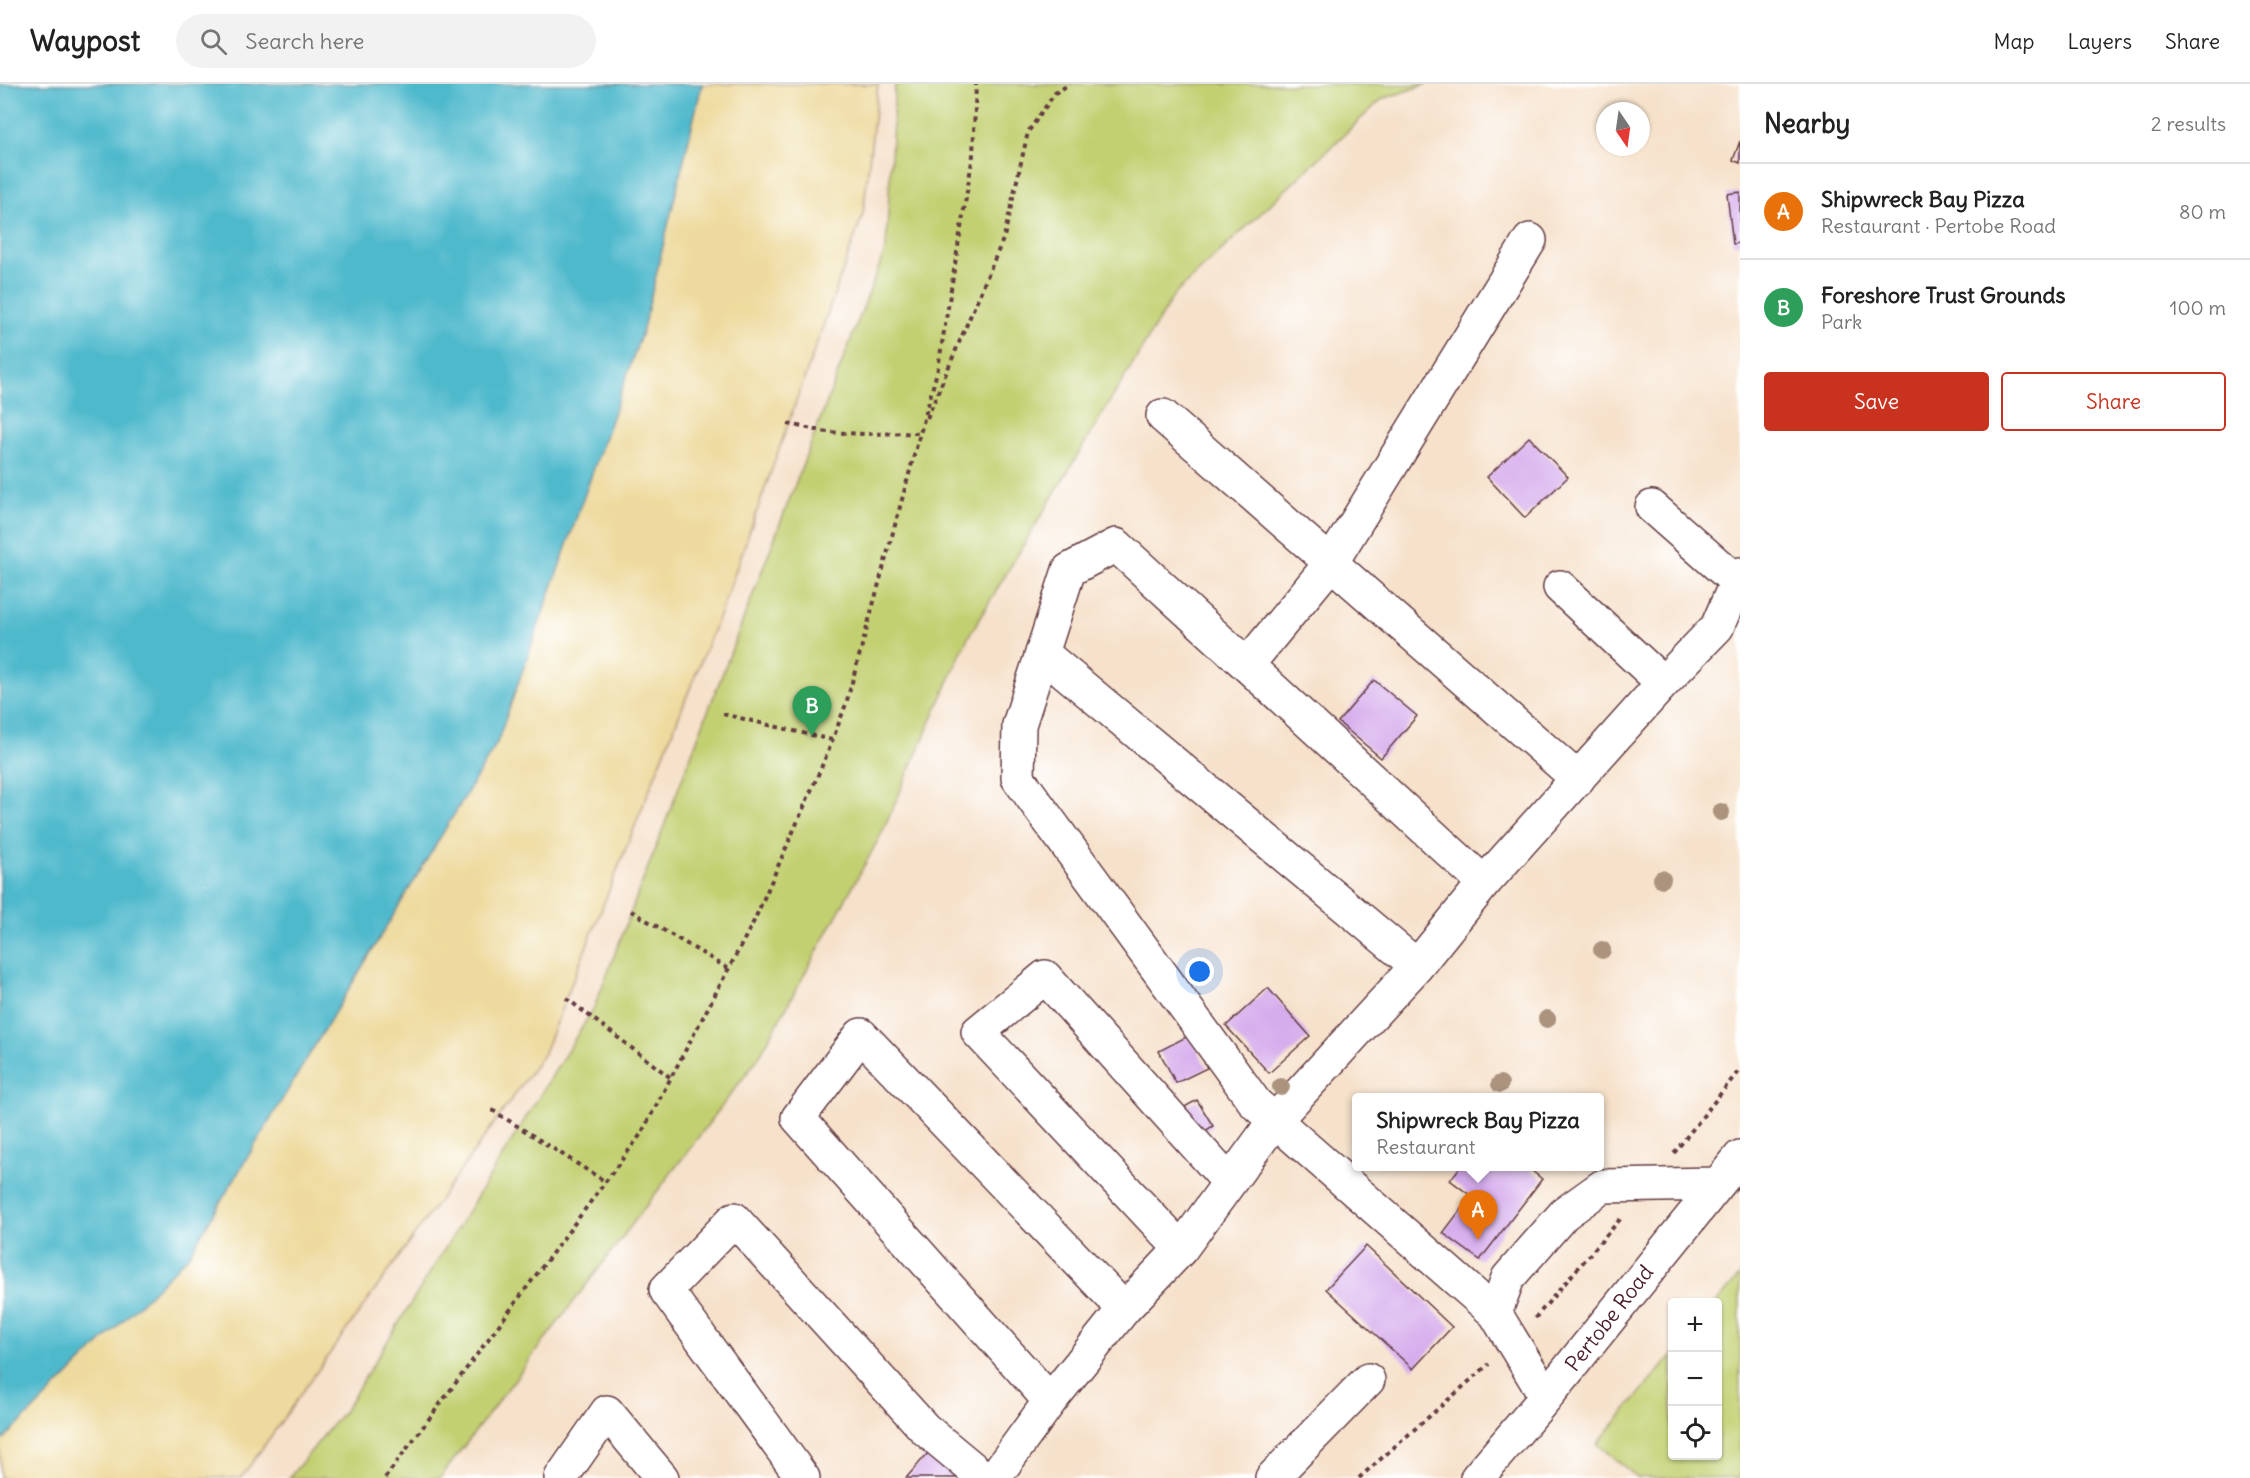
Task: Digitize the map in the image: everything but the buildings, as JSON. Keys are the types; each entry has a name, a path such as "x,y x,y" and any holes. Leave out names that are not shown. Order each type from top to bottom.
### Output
{"street":[{"path":"1247,665 1331,563 1530,240"},
{"path":"1163,416 1578,779"},
{"path":"994,1478 1050,1401 1124,1309 1180,1249 1275,1120 1417,966 1484,883 1663,683 1717,627 1739,578 1652,507"},
{"path":"1484,883 1116,545 1069,570 1019,725 1018,778 1256,1104 1495,1313 1546,1397"},
{"path":"1560,587 1663,683"},
{"path":"1042,653 1417,966"},
{"path":"1180,1249 978,1032 1045,977 1229,1182"},
{"path":"1050,1401 798,1118 861,1035 1124,1309"},
{"name":"Pertobe Road","path":"1477,1478 1546,1397 1740,1157"},
{"path":"1495,1313 1508,1278 1564,1214 1603,1186 1718,1184"},
{"path":"803,1478 666,1290 734,1219 926,1429 984,1478"},
{"path":"1272,1478 1368,1380"},
{"path":"561,1478 607,1412 662,1478"}],"path":[{"path":"384,1478 641,1134 754,921 832,740 846,704 939,368 973,155 976,84"},
{"path":"920,434 1004,237 1028,132 1055,93 1070,84"},
{"path":"788,423 827,432 865,435 920,434"},
{"path":"723,714 832,740"},
{"path":"631,911 729,969"},
{"path":"566,998 670,1078"},
{"path":"1359,1478 1513,1343 1650,1185 1740,1068"},
{"path":"492,1110 606,1182"}],"green space":[{"path":"895,84 1427,84 1382,99 1174,295 967,639 882,833 759,1057 440,1478 289,1478 346,1408 594,1008 886,248"},
{"path":"1740,1275 1740,1478 1638,1478 1597,1444 1668,1360 1668,1460 1722,1460 1720,1298"}],"sand":[{"path":"702,84 878,84 863,214 723,606 543,1055 241,1478 0,1478 0,1443 188,1256 497,743 643,329"}],"water":[{"path":"0,84 702,84 643,329 497,743 188,1256 0,1443"}],"place":[{"name":"Foreshore Trust Grounds","path":"812,736"},
{"name":"Shipwreck Bay Pizza","path":"1478,1240"}]}
